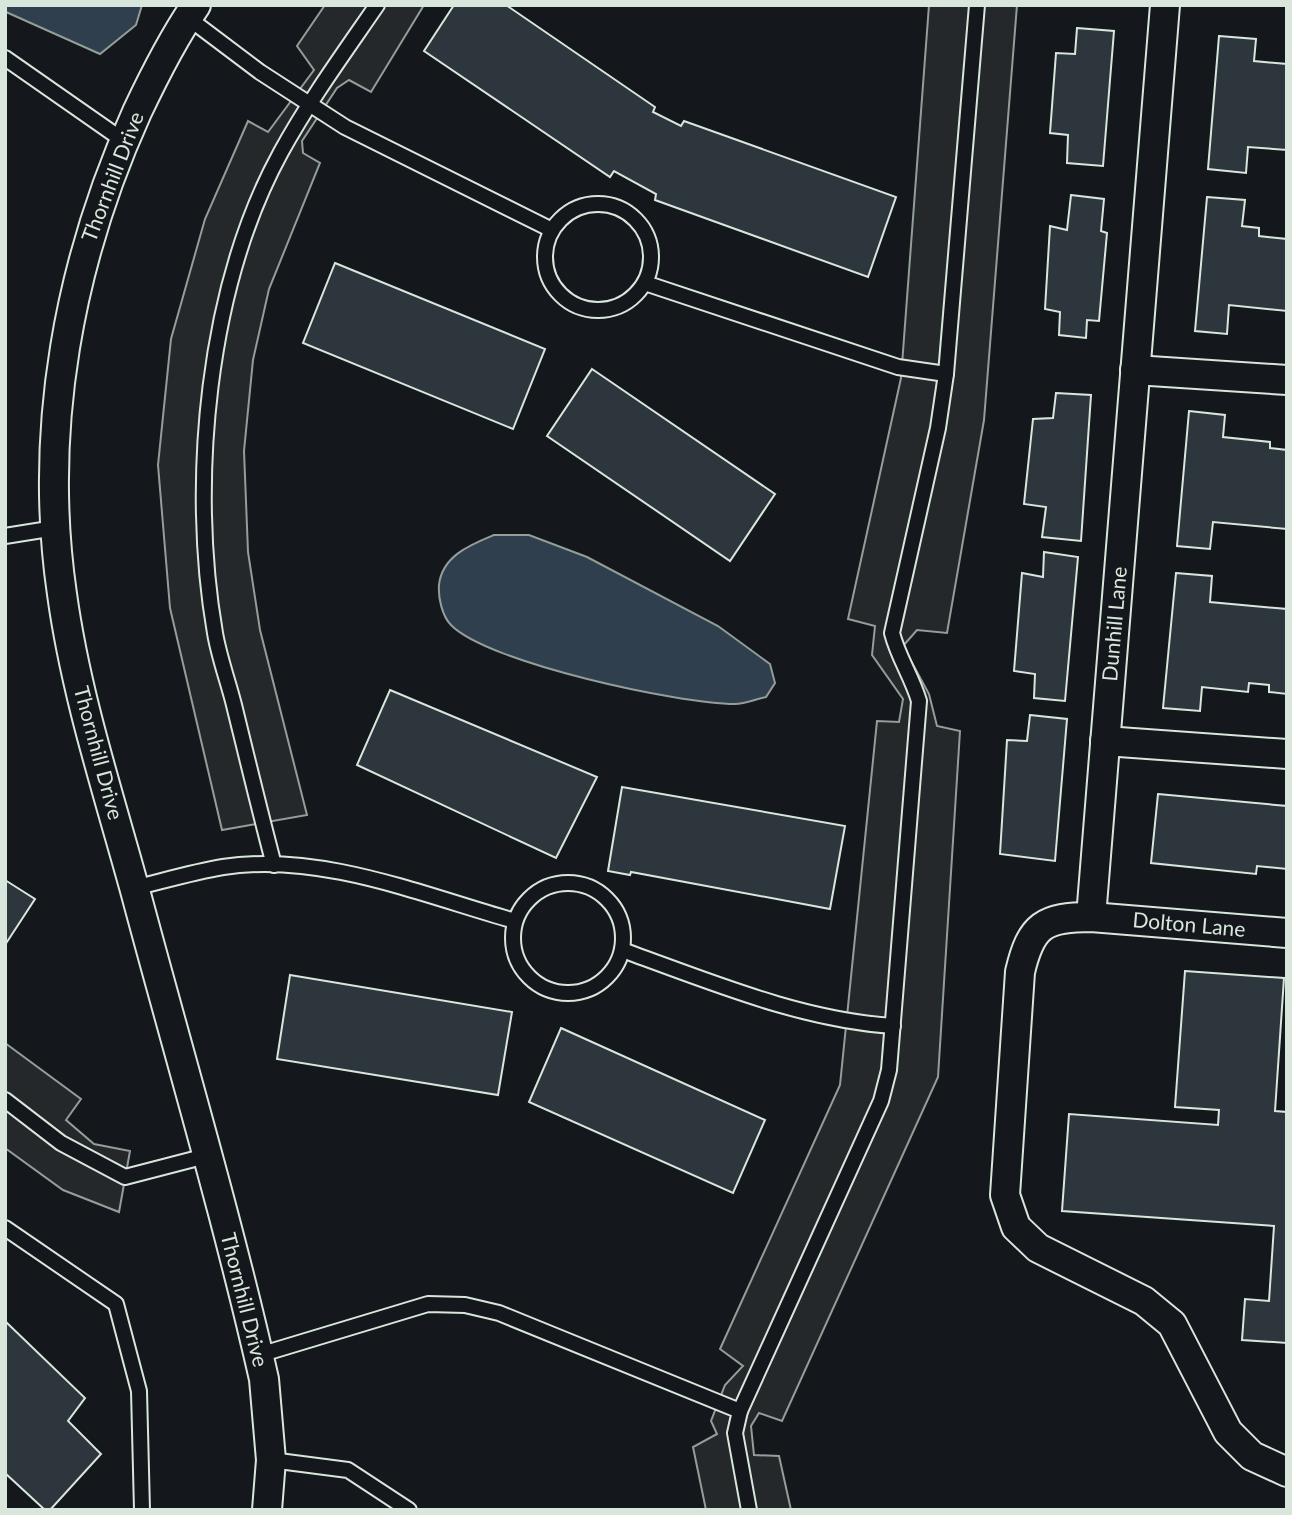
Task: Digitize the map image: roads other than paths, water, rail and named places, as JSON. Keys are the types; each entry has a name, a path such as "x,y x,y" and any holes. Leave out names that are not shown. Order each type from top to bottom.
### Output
{"street":[{"name":"Dunhill Lane","path":"1091,917 1165,5"},
{"name":"Thornhill Drive","path":"192,11 149,86 124,141 91,231 72,305 58,400 55,528 72,655 259,1355 270,1419 271,1460 267,1510"},
{"path":"1136,370 1287,380"},
{"path":"1105,741 1287,754"},
{"path":"1091,917 1059,917 1038,929 1026,945 1020,972 1005,1195 1016,1227 1038,1248 1144,1301 1172,1324 1228,1432 1252,1456 1287,1472"},
{"name":"Dolton Lane","path":"1091,917 1287,933"}],"lane":[{"path":"274,865 215,634 204,510 203,459 209,395 221,328 237,266 256,209 281,153 377,5"},
{"path":"750,1510 736,1433 740,1411 881,1101 889,1070 919,701 911,673 897,653 892,633 938,428 946,373 977,5"},
{"path":"192,11 310,106 345,127 552,230"},
{"path":"5,58 124,141"},
{"path":"598,203 616,206 632,215 645,230 651,247 652,265 645,283 633,298 617,308 599,311 580,308 564,298 552,284 545,266 545,248 552,230 564,216 580,206 598,203"},
{"path":"645,283 898,367 946,373"},
{"path":"5,536 55,528"},
{"path":"134,888 224,867 274,865 329,869 515,920"},
{"path":"573,882 592,887 607,898 617,913 623,931 622,950 615,966 604,980 579,992 553,992 537,984 524,972 515,956 512,939 515,920 530,898 554,884 573,882"},
{"path":"622,950 712,982 845,1023 893,1026"},
{"path":"5,1100 61,1143 125,1177 206,1156"},
{"path":"5,1228 116,1304 139,1391 142,1510"},
{"path":"259,1355 428,1304 465,1305 499,1313 740,1411"},
{"path":"271,1460 348,1470 409,1510"}],"water":[{"path":"5,5 142,5 136,25 100,54 6,12"},
{"path":"494,535 529,535 587,557 718,626 770,664 775,683 766,697 739,704 673,697 543,667 472,639 451,625 445,617 439,595 441,575 451,559"}]}
